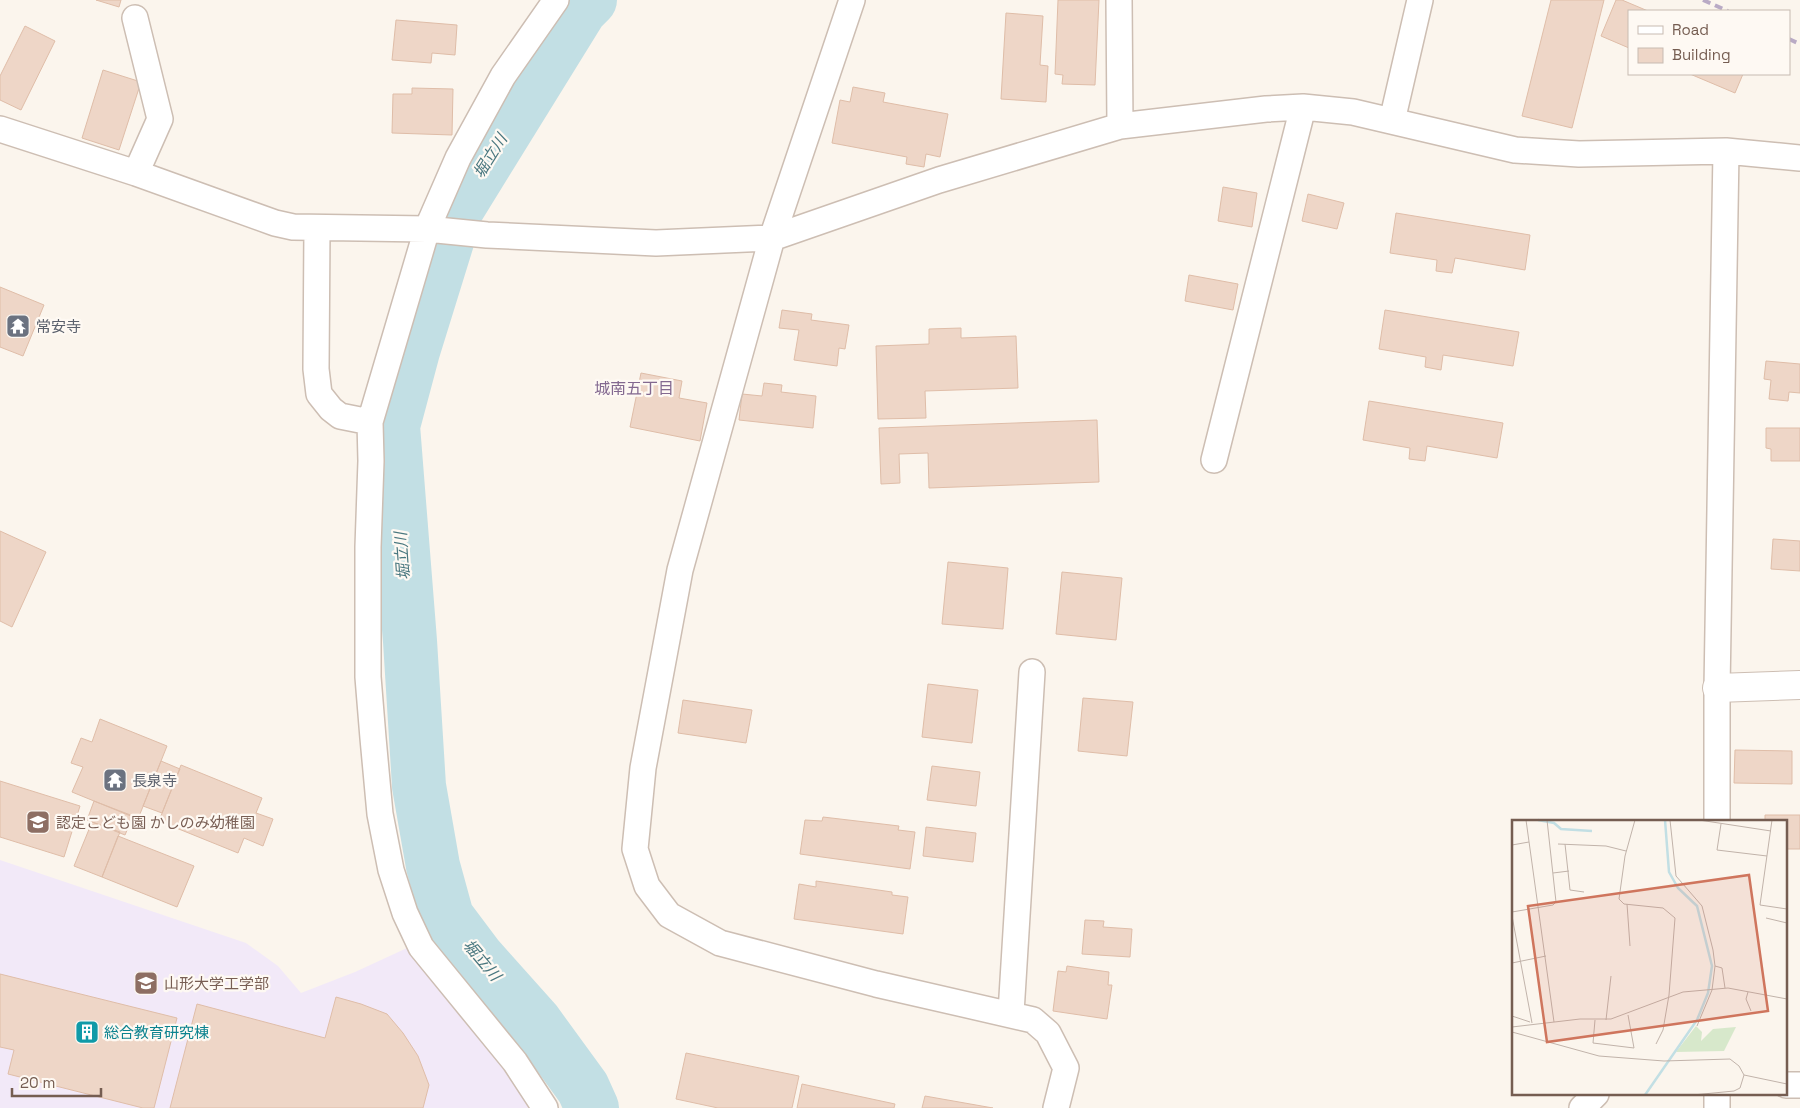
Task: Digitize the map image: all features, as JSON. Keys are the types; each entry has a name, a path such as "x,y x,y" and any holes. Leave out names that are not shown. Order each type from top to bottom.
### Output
{"street":[{"path":"545,1108 515,1062 421,947 405,913 391,870 380,814 368,677 368,547 371,461 370,422 433,230 458,158 503,76 556,0"},
{"path":"852,0 772,238 680,570 643,768 635,849 647,886 669,915 720,943 876,984 1033,1020 1048,1033 1066,1068 1056,1108"},
{"path":"1119,0 1120,126"},
{"path":"1392,122 1420,0"},
{"path":"136,18 160,119 136,173"},
{"path":"1214,460 1303,107"},
{"path":"0,129 136,173 275,223 293,227 433,230 487,235 656,243 772,238 940,180 1120,126 1266,109 1303,107 1353,112 1515,150 1579,154 1726,151 1800,158"},
{"path":"1717,820 1717,688 1726,151"},
{"path":"317,229 316,369 319,394 331,409 340,416 370,422"},
{"path":"1010,1014 1032,672"},
{"path":"1717,688 1800,685"},
{"path":"1582,1108 1594,1096"}],"shaded area":[{"name":"山形大学工学部","path":"0,860 246,943 278,966 301,993 355,972 407,948 536,1108 0,1108"}],"building":[{"path":"96,0 121,0 119,7"},
{"path":"1058,0 1099,0 1095,85 1062,84 1063,75 1055,74"},
{"path":"1551,0 1604,0 1572,128 1522,116"},
{"path":"1616,0 1622,0 1646,10 1628,10 1628,48 1601,36"},
{"path":"1006,13 1043,16 1040,65 1048,66 1046,102 1001,99"},
{"path":"396,20 457,25 455,55 432,53 431,63 392,60"},
{"path":"25,26 55,41 21,110 0,100 0,76"},
{"path":"103,70 141,82 119,150 82,138"},
{"path":"1692,75 1743,75 1735,93"},
{"path":"853,87 885,93 883,102 948,114 940,157 926,154 924,167 906,164 907,157 832,143 840,100 850,102"},
{"path":"412,88 453,89 452,135 392,133 393,94 412,94"},
{"path":"1223,187 1257,193 1252,227 1218,221"},
{"path":"1308,194 1344,203 1337,229 1302,221"},
{"path":"1396,213 1530,235 1525,270 1455,258 1452,273 1436,271 1437,260 1390,253"},
{"path":"1189,275 1238,284 1233,310 1185,301"},
{"name":"常安寺","path":"0,287 44,305 23,356 0,347"},
{"path":"782,310 812,314 811,320 849,325 845,349 839,348 837,366 794,360 799,330 779,328"},
{"path":"1385,310 1519,332 1513,366 1443,355 1441,370 1425,367 1426,357 1379,349"},
{"path":"961,328 961,338 1016,336 1018,388 925,391 926,418 878,419 876,346 929,344 929,329"},
{"path":"1766,361 1800,364 1800,393 1789,392 1788,401 1769,399 1771,380 1764,379"},
{"path":"641,373 682,381 679,398 707,403 700,441 630,427"},
{"path":"764,383 782,385 781,392 816,396 813,428 739,420 742,394 762,396"},
{"path":"1369,401 1503,423 1497,458 1427,446 1425,461 1409,459 1410,448 1363,440"},
{"path":"1097,420 1099,482 929,488 928,453 899,454 900,483 881,484 879,428"},
{"path":"1766,428 1800,428 1800,461 1771,461 1771,449 1766,448"},
{"path":"0,531 46,552 12,627 0,621"},
{"path":"1773,539 1800,541 1800,571 1771,569"},
{"path":"948,562 1008,568 1003,629 942,624"},
{"path":"1062,572 1122,578 1116,640 1056,634"},
{"path":"928,684 978,690 972,743 922,737"},
{"path":"1083,698 1133,702 1127,756 1078,751"},
{"path":"683,700 752,710 746,743 678,733"},
{"name":"長泉寺","path":"100,719 167,746 138,819 72,792 83,767 71,763 81,738 92,742"},
{"path":"1735,750 1792,751 1792,784 1734,783"},
{"path":"161,761 180,769 162,813 143,806"},
{"path":"181,765 262,798 256,813 273,819 263,846 244,838 238,853 159,821"},
{"path":"932,766 980,772 976,806 927,800"},
{"name":"認定こども園 かしのみ幼稚園","path":"0,781 80,806 64,857 0,837"},
{"path":"94,801 133,816 125,835 87,820"},
{"path":"1765,815 1800,815 1800,849 1788,849 1788,820 1765,820"},
{"path":"823,817 899,826 898,830 915,832 910,869 800,854 805,820 822,821"},
{"path":"92,822 120,832 102,877 74,866"},
{"path":"926,827 976,833 973,862 923,856"},
{"path":"118,836 194,866 177,907 102,877"},
{"path":"816,881 892,892 892,895 908,897 903,934 794,919 799,884 816,887"},
{"path":"1085,920 1104,921 1103,927 1132,929 1130,957 1082,954"},
{"path":"1067,966 1109,972 1108,985 1112,985 1107,1019 1053,1011 1058,971 1066,972"},
{"name":"総合教育研究棟","path":"0,974 177,1018 154,1108 143,1108 8,1074 14,1050 0,1047"},
{"path":"336,997 387,1014 403,1033 418,1056 429,1085 423,1108 170,1108 197,1004 325,1038"},
{"path":"686,1053 799,1076 792,1108 718,1108 676,1099"},
{"path":"802,1084 895,1104 894,1108 797,1108"},
{"path":"925,1096 993,1108 922,1108"}],"waterway":[{"name":"堀立川","path":"590,0 580,10 457,209 413,351 393,426 419,786 433,866 447,917 477,957 535,1022 583,1088 592,1108"}],"railway":[{"path":"1703,0 1726,10"},
{"path":"1790,39 1800,44"}],"place":[{"name":"常安寺","path":"18,326"},
{"name":"長泉寺","path":"115,780"},
{"name":"認定こども園 かしのみ幼稚園","path":"38,822"},
{"name":"山形大学工学部","path":"146,983"},
{"name":"総合教育研究棟","path":"87,1032"}],"district":[{"name":"城南五丁目","path":"634,388"}]}
